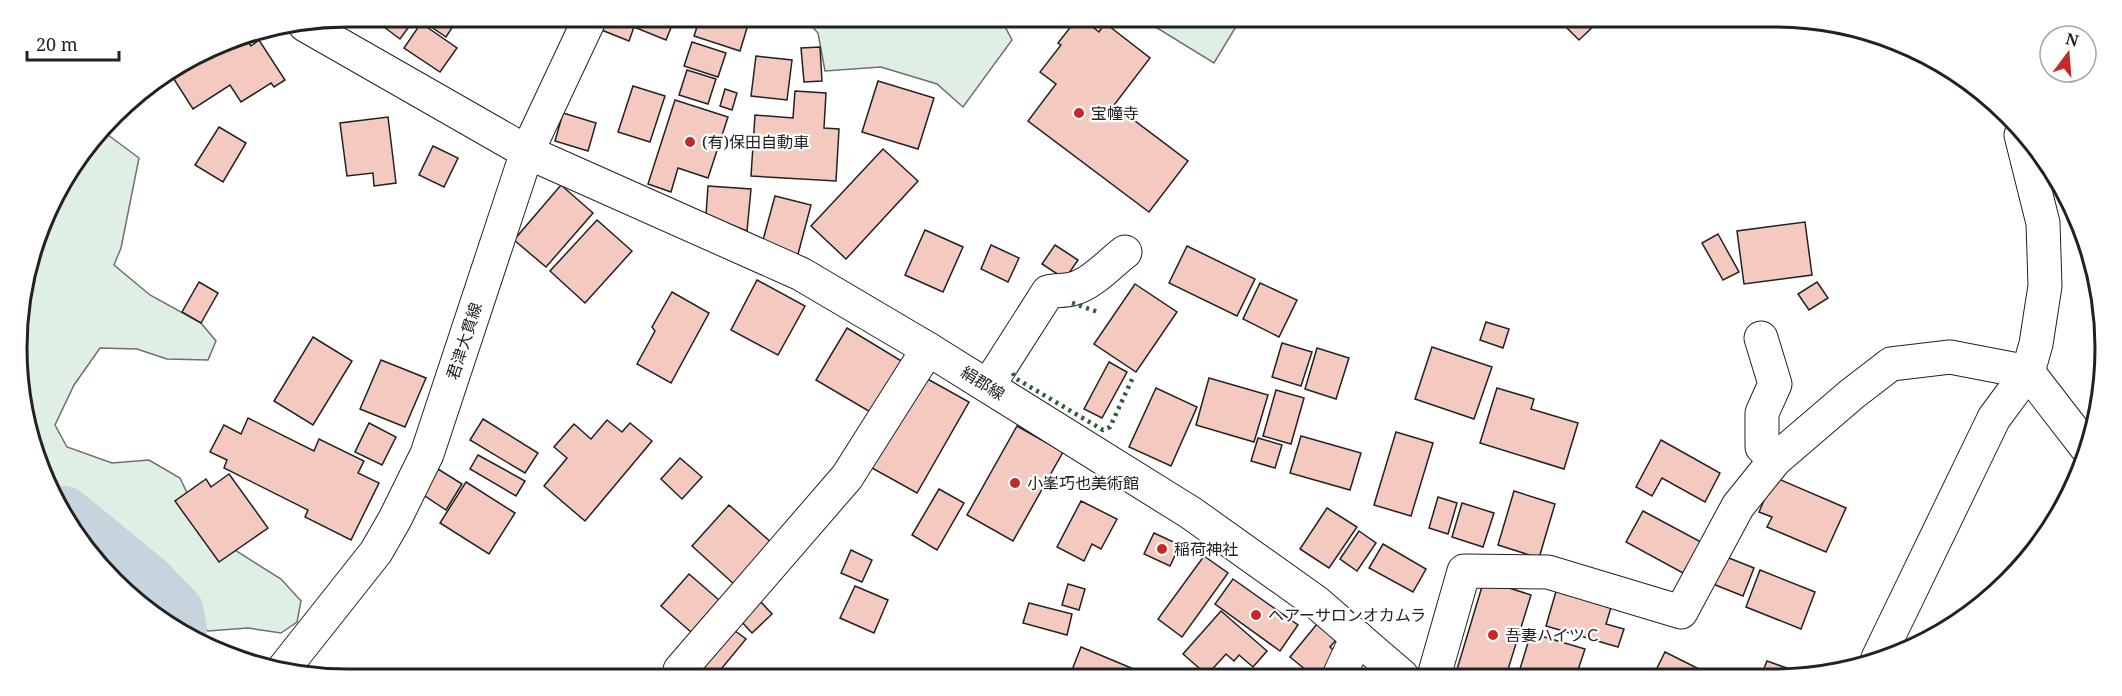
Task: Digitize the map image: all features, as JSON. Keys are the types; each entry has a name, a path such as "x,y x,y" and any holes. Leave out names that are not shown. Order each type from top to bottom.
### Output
{"street":[{"name":"君津大貫線","path":"288,663 376,552 427,454 527,152 586,27"},
{"name":"絹郡線","path":"312,29 527,152 801,274 928,349 1191,513 1316,602 1394,669"},
{"path":"1882,650 1994,418 2028,372 2036,344 2045,286 2043,223 2024,147"},
{"path":"988,386 1048,292 1073,289 1083,284 1125,252"},
{"path":"1761,338 1775,384 1762,413 1762,447 1774,460"},
{"path":"681,669 847,477 928,349"},
{"path":"1436,669 1464,571 1548,572 1681,612 1738,506 1774,460 1891,364 1950,357 2028,372 2081,441"},
{"path":"1342,669 1357,637"}],"green space":[{"path":"812,27 1005,27 1012,40 963,107 937,84 881,67 825,71 818,33"},
{"path":"1155,27 1236,27 1214,63"},
{"path":"108,135 139,158 121,248 114,265 150,295 201,323 216,341 208,360 167,359 137,349 100,348 74,385 55,425 67,447 112,463 149,460 180,478 196,512 219,540 281,579 301,601 297,622 281,633 248,628 208,631 171,598 128,546 92,541 70,508 51,471 44,451 33,411 28,369 30,306 44,245 70,187"}],"building":[{"path":"384,27 409,27 400,39"},
{"path":"418,27 427,27 457,48 440,72 404,48"},
{"path":"431,27 452,27 446,37"},
{"path":"600,27 634,27 629,41 599,29"},
{"path":"634,27 671,27 666,40"},
{"path":"697,27 747,27 740,51 694,36"},
{"name":"宝幢寺","path":"1071,27 1093,27 1099,32 1102,27 1110,27 1150,58 1114,105 1188,161 1149,212 1028,121 1056,84 1040,72 1061,45 1058,43"},
{"path":"1566,27 1593,27 1579,40"},
{"path":"259,40 285,80 274,87 271,83 241,102 230,85 193,109 174,79 206,60 245,44 249,43 251,46"},
{"path":"692,42 726,53 718,77 684,66"},
{"path":"820,47 822,81 804,82 801,48"},
{"path":"756,56 792,60 787,100 751,96"},
{"path":"687,70 716,79 708,104 679,95"},
{"path":"878,81 934,98 918,149 862,132"},
{"path":"633,86 665,96 650,142 618,132"},
{"path":"725,89 737,93 732,110 720,106"},
{"path":"795,91 826,93 824,128 839,129 836,181 751,176 755,115 793,118"},
{"name":"(有)保田自動車","path":"675,100 728,117 708,178 678,168 671,192 648,184"},
{"path":"563,113 596,123 588,151 555,141"},
{"path":"388,117 396,183 374,186 373,173 347,176 340,123"},
{"path":"219,127 246,143 223,182 195,165"},
{"path":"433,146 458,158 444,187 419,175"},
{"path":"883,149 918,181 846,259 811,226"},
{"path":"561,185 593,213 546,267 514,240"},
{"path":"708,186 751,189 747,231 706,215"},
{"path":"775,196 811,205 797,258 763,240"},
{"path":"597,220 632,251 585,303 550,271"},
{"path":"1805,222 1812,275 1744,284 1737,231"},
{"path":"925,230 963,247 943,292 905,275"},
{"path":"1718,234 1739,272 1723,280 1702,243"},
{"path":"991,245 1019,258 1008,282 981,269"},
{"path":"1055,245 1078,260 1065,279 1042,264"},
{"path":"1187,246 1255,279 1237,316 1169,283"},
{"path":"757,280 805,306 778,355 731,330"},
{"path":"199,282 218,293 201,323 182,312"},
{"path":"1817,282 1828,298 1809,310 1798,294"},
{"path":"1260,283 1297,300 1279,337 1243,319"},
{"path":"1135,284 1177,312 1136,372 1094,344"},
{"path":"672,292 709,313 671,383 637,364 655,331 652,327"},
{"path":"1486,322 1509,329 1503,348 1480,340"},
{"path":"847,328 903,362 872,413 816,380"},
{"path":"313,337 352,361 313,425 274,401"},
{"path":"1282,343 1312,352 1301,386 1272,377"},
{"path":"1432,347 1492,367 1474,419 1415,399"},
{"path":"1317,348 1349,358 1336,399 1305,389"},
{"path":"381,360 426,378 405,427 360,409"},
{"path":"1109,362 1127,372 1102,418 1084,409"},
{"path":"924,377 969,402 917,493 872,468"},
{"path":"1209,378 1268,395 1254,442 1196,425"},
{"path":"1156,388 1197,407 1171,466 1129,447"},
{"path":"1497,388 1534,399 1531,409 1578,423 1564,469 1480,443"},
{"path":"1276,390 1304,398 1291,444 1263,436"},
{"path":"248,418 314,451 319,439 364,461 358,473 379,483 351,540 305,517 308,510 224,468 227,460 210,452 224,425 241,434"},
{"path":"483,419 538,453 525,473 470,440"},
{"path":"607,420 622,432 630,423 652,441 585,521 544,486 567,458 554,447 574,424 591,439"},
{"path":"369,423 396,437 382,465 355,452"},
{"name":"小峯巧也美術館","path":"1017,426 1063,452 1013,541 967,515"},
{"path":"1396,432 1433,443 1411,516 1374,505"},
{"path":"1301,436 1361,453 1350,490 1290,473"},
{"path":"1258,438 1282,445 1275,468 1251,461"},
{"path":"1661,440 1720,473 1705,502 1662,478 1652,496 1636,487"},
{"path":"478,455 525,481 516,496 470,469"},
{"path":"680,458 702,477 682,499 661,479"},
{"path":"438,469 462,484 446,510 422,494"},
{"path":"229,474 268,528 219,562 175,501 206,479 211,487"},
{"path":"1774,477 1846,508 1826,552 1767,527 1772,517 1759,512"},
{"path":"466,482 515,513 489,554 440,523"},
{"path":"939,489 964,503 937,550 912,535"},
{"path":"1514,491 1555,504 1539,558 1498,545"},
{"path":"1438,497 1457,503 1448,534 1429,528"},
{"path":"1081,501 1117,519 1101,549 1092,544 1084,561 1057,547"},
{"path":"1462,503 1494,513 1483,547 1452,537"},
{"path":"729,505 773,544 735,585 692,546"},
{"path":"1327,508 1357,527 1329,568 1300,549"},
{"path":"1643,511 1701,542 1683,573 1626,542"},
{"path":"1359,531 1376,543 1357,571 1340,559"},
{"name":"稲荷神社","path":"1154,533 1180,545 1170,566 1144,554"},
{"path":"1383,544 1426,569 1413,592 1369,568"},
{"path":"851,550 872,560 862,582 841,573"},
{"path":"1204,556 1228,573 1182,637 1158,619"},
{"path":"1724,556 1754,568 1743,596 1713,584"},
{"path":"1760,570 1815,592 1801,629 1746,607"},
{"path":"689,574 719,600 691,632 661,606"},
{"name":"ヘアーサロンオカムラ","path":"1233,579 1298,625 1280,651 1215,604"},
{"name":"吾妻ハイツＣ","path":"1484,580 1531,595 1508,669 1457,669"},
{"path":"1068,584 1085,589 1079,610 1062,605"},
{"path":"855,586 888,600 874,633 840,618"},
{"path":"1557,588 1612,604 1606,624 1624,629 1618,647 1546,626"},
{"path":"760,601 772,614 752,633 739,619"},
{"path":"1029,603 1072,614 1067,635 1023,623"},
{"path":"1221,611 1267,651 1253,667 1239,655 1234,661 1226,654 1212,669 1200,669 1183,654"},
{"path":"1317,624 1336,640 1330,647 1341,657 1330,669 1305,669 1290,657"},
{"path":"731,628 746,639 721,669 697,669"},
{"path":"1531,633 1585,649 1578,669 1520,669"},
{"path":"1081,647 1134,669 1072,669"},
{"path":"1665,652 1699,669 1656,669"},
{"path":"1767,661 1788,668 1774,669 1764,669"}],"waterway":[{"path":"84,531 147,582 176,612 177,620"}],"hedge":[{"path":"1072,303 1098,312"},
{"path":"1013,373 1015,378 1103,430 1110,427 1134,375"}],"place":[{"name":"宝幢寺","path":"1079,113"},
{"name":"(有)保田自動車","path":"690,142"},
{"name":"小峯巧也美術館","path":"1015,483"},
{"name":"稲荷神社","path":"1162,549"},
{"name":"ヘアーサロンオカムラ","path":"1256,615"},
{"name":"吾妻ハイツＣ","path":"1493,635"}]}
